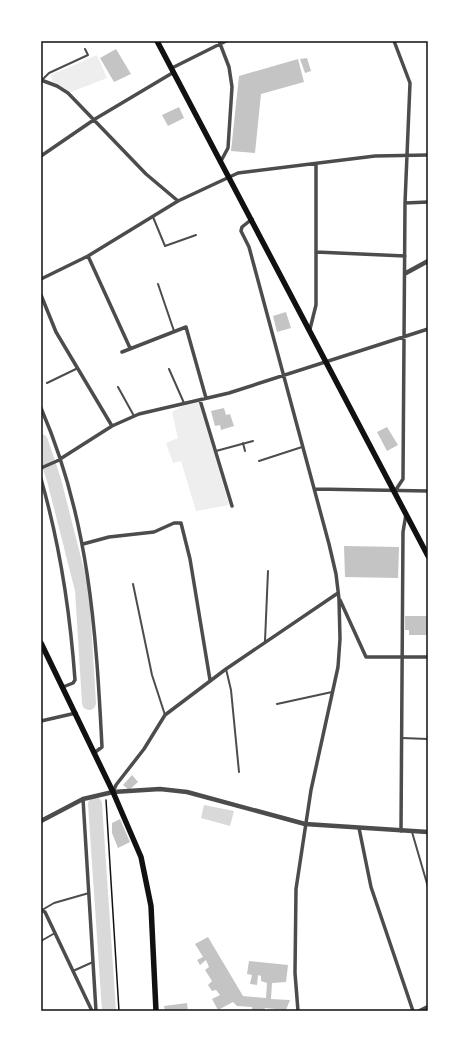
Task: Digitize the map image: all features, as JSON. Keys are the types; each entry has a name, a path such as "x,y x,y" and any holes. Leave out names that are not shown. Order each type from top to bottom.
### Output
{"main road":[{"path":"157,41 310,329 428,556"},
{"path":"41,643 64,687 136,841 147,882 152,917 156,1011"}],"street":[{"path":"41,156 95,119 173,70 219,42 226,41"},
{"path":"394,41 410,83 405,203 406,273 404,479 395,491"},
{"path":"219,42 229,67 232,87 228,148 221,161"},
{"path":"41,80 58,86 68,93 95,119 146,174 178,201"},
{"path":"41,279 88,256 178,201 229,176 260,169 316,164 375,156 428,154"},
{"path":"310,329 316,305 316,164"},
{"path":"405,203 428,202"},
{"path":"252,219 242,227 241,231 249,247 302,447 330,544 339,599 340,649 333,691 305,824 296,889 295,972 298,1011"},
{"path":"316,252 405,256"},
{"path":"88,256 130,348"},
{"path":"406,273 428,261"},
{"path":"41,294 56,332 112,426"},
{"path":"122,352 186,327 206,398"},
{"path":"41,468 58,460 112,426 134,416 230,393 428,329"},
{"path":"200,400 232,506"},
{"path":"41,408 74,508 82,544 93,612 102,747 94,753"},
{"path":"41,479 58,547 70,621 75,680 73,684 64,687"},
{"path":"315,489 428,491"},
{"path":"400,831 403,657 403,532 406,513"},
{"path":"82,544 109,537 154,532 174,523 181,523 190,559 210,680"},
{"path":"113,792 116,785 144,749 165,715 210,680 338,593"},
{"path":"339,599 366,657 428,657"},
{"path":"41,720 76,713"},
{"path":"41,821 83,799 106,795 113,792 160,789 187,792 305,824 428,832"},
{"path":"83,799 96,1011"},
{"path":"359,828 372,887 413,1011"},
{"path":"41,910 45,912 92,1011"},
{"path":"420,1011 427,1008"}],"lane":[{"path":"41,80 49,73 88,55 85,49"},
{"path":"152,216 165,246 196,234"},
{"path":"158,284 175,332"},
{"path":"47,383 78,368"},
{"path":"169,369 184,403"},
{"path":"118,387 134,416"},
{"path":"216,451 253,441"},
{"path":"243,444 245,451"},
{"path":"259,461 302,447"},
{"path":"265,644 268,570"},
{"path":"133,584 152,675 165,715"},
{"path":"226,669 231,690 240,772"},
{"path":"277,704 333,691"},
{"path":"402,738 428,739"},
{"path":"412,832 428,887"},
{"path":"41,910 54,903 89,893"},
{"path":"41,941 55,933"},
{"path":"72,971 93,962"}],"path":[{"path":"106,795 119,1011"}],"shaded area":[{"path":"97,55 107,78 71,92 52,81 51,75"},
{"path":"199,402 229,505 196,511 181,461 173,463 166,443 178,438 172,412 183,406"},
{"path":"204,805 234,811 230,826 201,818"}],"building":[{"path":"116,49 131,74 114,82 100,58"},
{"path":"307,58 311,71 305,73 300,59"},
{"path":"298,59 304,82 261,94 255,153 231,151 239,76"},
{"path":"179,107 184,118 168,126 162,115"},
{"path":"286,312 291,328 277,332 273,316"},
{"path":"224,408 226,415 230,414 234,426 221,430 220,425 215,426 211,411"},
{"path":"387,427 398,445 387,451 377,432"},
{"path":"344,546 399,547 398,578 345,577"},
{"path":"405,616 428,616 428,635 409,635 409,630 405,630"},
{"path":"132,775 138,782 129,790 123,785"},
{"path":"120,819 130,842 118,848 112,833 112,823"},
{"path":"208,937 243,996 266,998 267,983 261,981 261,976 258,975 257,985 250,984 252,975 247,974 249,961 288,965 286,982 272,983 271,999 290,1000 286,1010 265,1008 264,1011 252,1011 252,1007 237,1006 233,1002 218,1010 212,999 220,995 216,990 212,991 208,985 212,981 205,970 209,967 206,960 200,965 197,960 203,957 195,944"},
{"path":"187,1003 188,1011 165,1011 164,1006"}],"waterway":[{"path":"41,441 54,480 82,590 89,703"},
{"path":"95,804 109,1011"}]}
